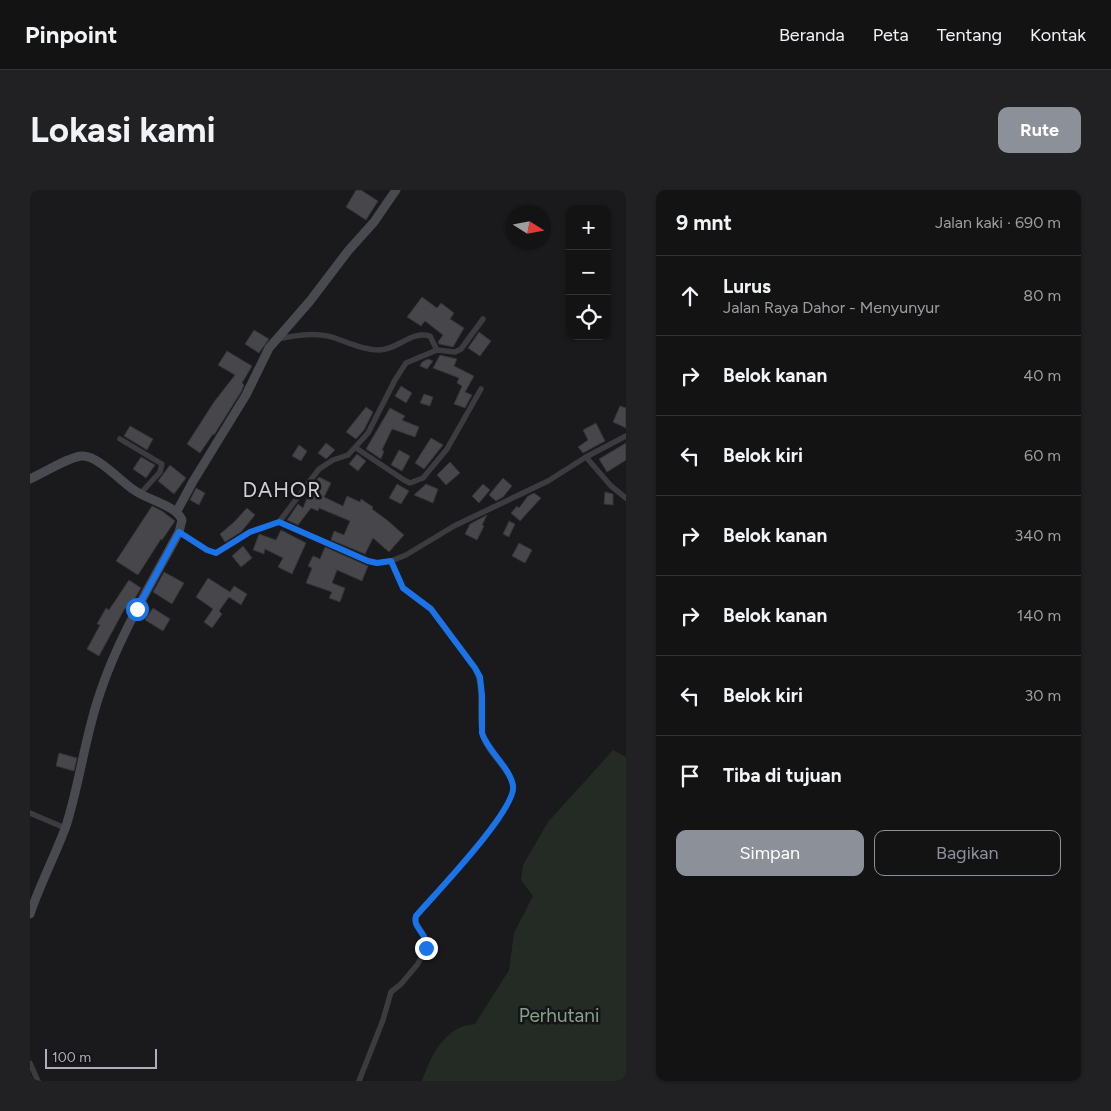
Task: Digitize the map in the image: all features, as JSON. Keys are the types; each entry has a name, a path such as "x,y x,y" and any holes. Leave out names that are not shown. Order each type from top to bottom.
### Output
{"street":[{"path":"177,512 246,395 263,359 275,340 296,318 348,251 374,222 396,190"},
{"path":"179,532 207,550 216,553 250,532 279,522 319,469 332,460 345,457 356,448 368,432 406,363 437,350 455,352 461,349 482,318"},
{"path":"275,340 296,335 322,335 381,350 390,348 409,338 424,335 430,336 437,350"},
{"path":"356,448 404,480 410,483 417,481 423,478 447,449 481,389"},
{"path":"279,522 368,561 377,563 391,561 406,555 470,518 548,481 586,457 626,436"},
{"path":"120,439 162,464 160,472 140,494"},
{"path":"30,478 73,458 86,456 102,464 140,494 177,512 182,520 179,532 124,633 110,666 95,709 65,828 30,914"},
{"path":"586,457 611,486 626,498"},
{"path":"358,1081 383,1020 391,992 412,971 426,948 427,941 416,923 416,916 487,835 511,798 513,787 506,772 485,741 481,721 482,695 480,677 431,609 403,588 391,561"},
{"path":"30,813 65,828"},
{"path":"30,1062 38,1081"}],"green space":[{"name":"Perhutani","path":"613,750 626,757 626,1081 422,1081 440,1044 459,1028 475,1024 509,970 514,933 533,896 521,880 523,865 548,822"}],"building":[{"path":"356,190 361,190 378,201 366,220 346,207"},
{"path":"422,297 437,308 441,303 454,313 450,319 464,328 453,347 439,344 438,342 443,335 425,321 421,326 407,317"},
{"path":"254,330 269,339 259,353 245,344"},
{"path":"479,332 491,341 480,356 468,348"},
{"path":"227,351 252,366 242,383 244,385 241,392 214,435 200,453 187,444 214,402 235,375 218,365"},
{"path":"440,355 457,359 454,366 474,376 465,392 472,395 465,408 454,404 462,386 457,383 459,378 433,368"},
{"path":"428,359 433,361 427,369 420,366 422,362"},
{"path":"401,386 412,393 406,403 395,396"},
{"path":"424,394 433,397 430,406 420,403"},
{"path":"620,406 626,408 626,428 613,422"},
{"path":"366,407 373,412 364,430 356,439 346,432"},
{"path":"390,408 405,416 402,420 419,427 415,437 392,429 382,450 384,451 381,459 366,449"},
{"path":"596,423 605,441 583,453 578,447 588,440 583,430"},
{"path":"130,426 153,439 147,450 124,436"},
{"path":"431,438 443,445 424,469 415,463"},
{"path":"326,443 335,450 326,459 318,453"},
{"path":"626,443 626,460 607,472 599,459"},
{"path":"299,445 307,451 301,461 292,456"},
{"path":"399,450 410,456 402,471 391,465"},
{"path":"357,454 366,461 358,471 349,464"},
{"path":"141,457 155,465 146,478 133,469"},
{"path":"450,462 460,473 446,485 437,475"},
{"path":"170,465 186,478 174,494 158,481"},
{"path":"319,477 331,483 324,497 343,506 347,496 360,502 361,499 373,507 372,509 404,535 389,552 373,538 365,554 331,540 334,531 344,535 350,521 319,508 318,511 311,508 298,525 287,520 298,504 303,508 312,486"},
{"path":"503,478 512,486 503,497 496,501 489,495"},
{"path":"397,484 409,491 401,504 389,498"},
{"path":"426,484 438,489 433,503 414,495"},
{"path":"483,484 490,490 479,503 472,496"},
{"path":"196,488 205,493 199,505 190,500"},
{"path":"605,492 613,494 613,505 604,504"},
{"path":"534,493 541,498 520,521 511,513 517,506 519,508 528,496"},
{"path":"152,506 175,521 138,575 116,561"},
{"path":"247,508 255,515 241,532 225,542 220,534"},
{"path":"487,515 477,540 465,534 470,524"},
{"path":"509,521 515,524 509,537 503,534"},
{"path":"281,530 306,543 292,574 278,567 283,558 265,549 264,554 253,550 259,534 276,540"},
{"path":"519,543 532,550 525,563 512,556"},
{"path":"243,546 252,558 241,567 232,556"},
{"path":"325,547 368,566 362,581 337,570 332,583 345,588 340,602 329,598 332,592 306,583 312,568 308,566 313,556 320,559"},
{"path":"164,572 184,583 172,604 153,592"},
{"path":"208,578 230,592 234,586 247,594 241,605 229,597 219,611 222,614 212,628 204,622 213,609 196,597"},
{"path":"129,580 141,588 128,610 125,608 99,656 87,649 100,625 97,624 106,608 109,610"},
{"path":"153,608 170,619 163,631 145,620"},
{"path":"59,753 77,758 74,771 56,766"}],"district":[{"name":"DAHOR","path":"282,489"}],"route":[{"path":"137,609 179,532 207,550 216,553 250,532 279,522 350,555 377,563 391,561 403,588 440,618 480,677 482,733 485,741 512,782 513,793 504,811 487,835 416,916 416,923 426,937 426,948"}]}
